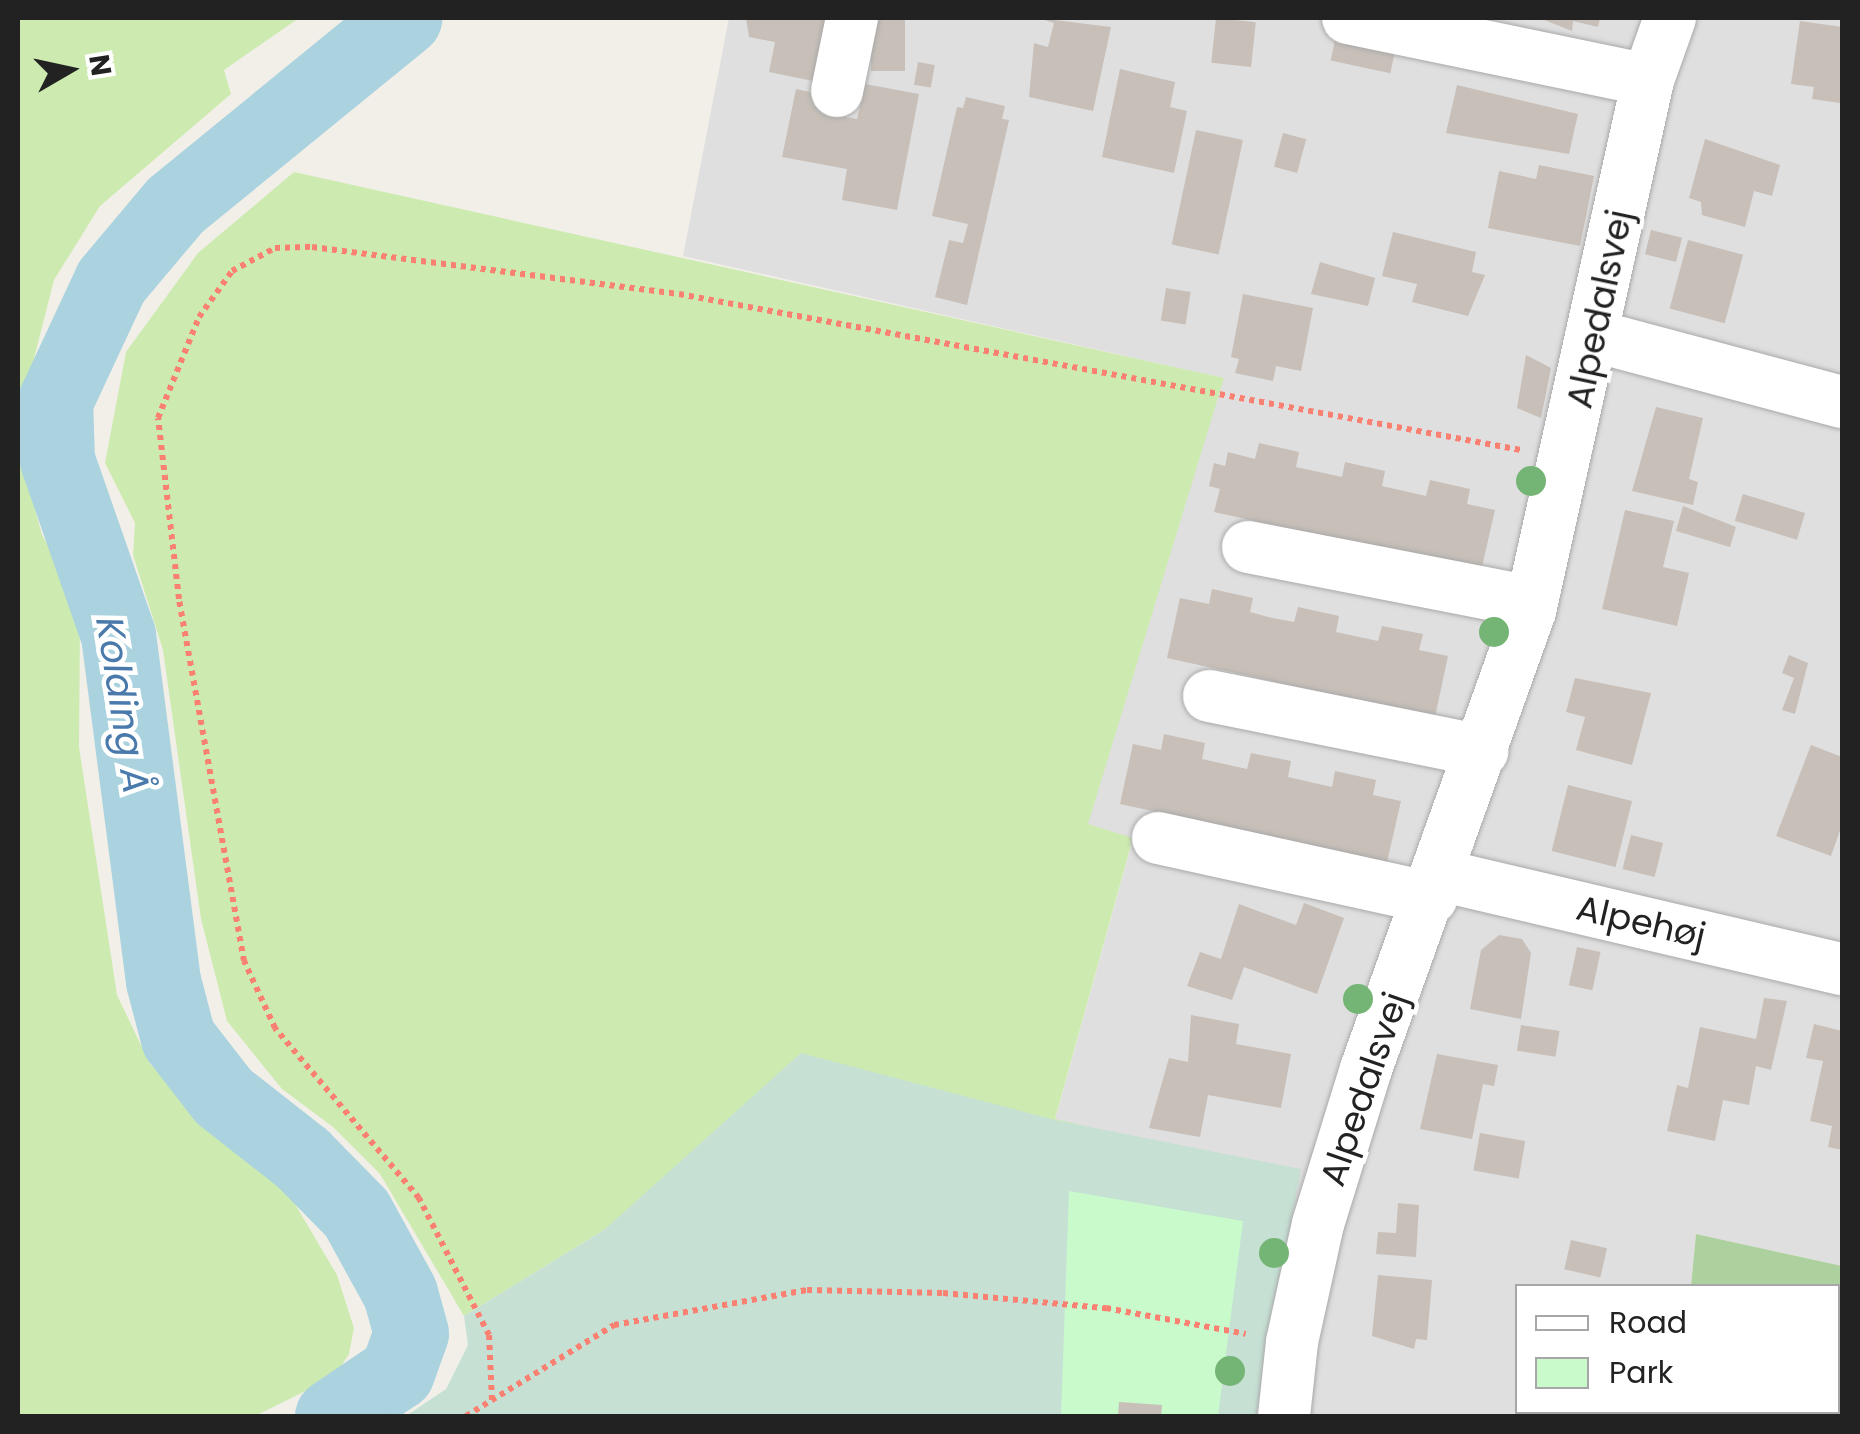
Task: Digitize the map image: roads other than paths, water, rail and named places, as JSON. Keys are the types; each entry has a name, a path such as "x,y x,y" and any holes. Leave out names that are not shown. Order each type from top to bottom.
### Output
{"street":[{"path":"836,91 852,18"},
{"path":"1348,18 1648,80"},
{"name":"Alpedalsvej","path":"1284,1416 1292,1342 1318,1224 1366,1069 1436,886 1532,602 1595,336 1648,80 1670,18"},
{"path":"1595,336 1842,402"},
{"path":"1248,548 1532,602"},
{"path":"1209,696 1483,751"},
{"path":"1158,838 1436,886"},
{"name":"Alpehøj","path":"1436,886 1842,969"}],"waterway":[{"name":"Kolding Å","path":"332,1416 397,1372 411,1333 400,1293 356,1213 302,1158 223,1096 178,1038 163,981 118,635 57,460 55,401 111,281 175,205 404,18"}]}
